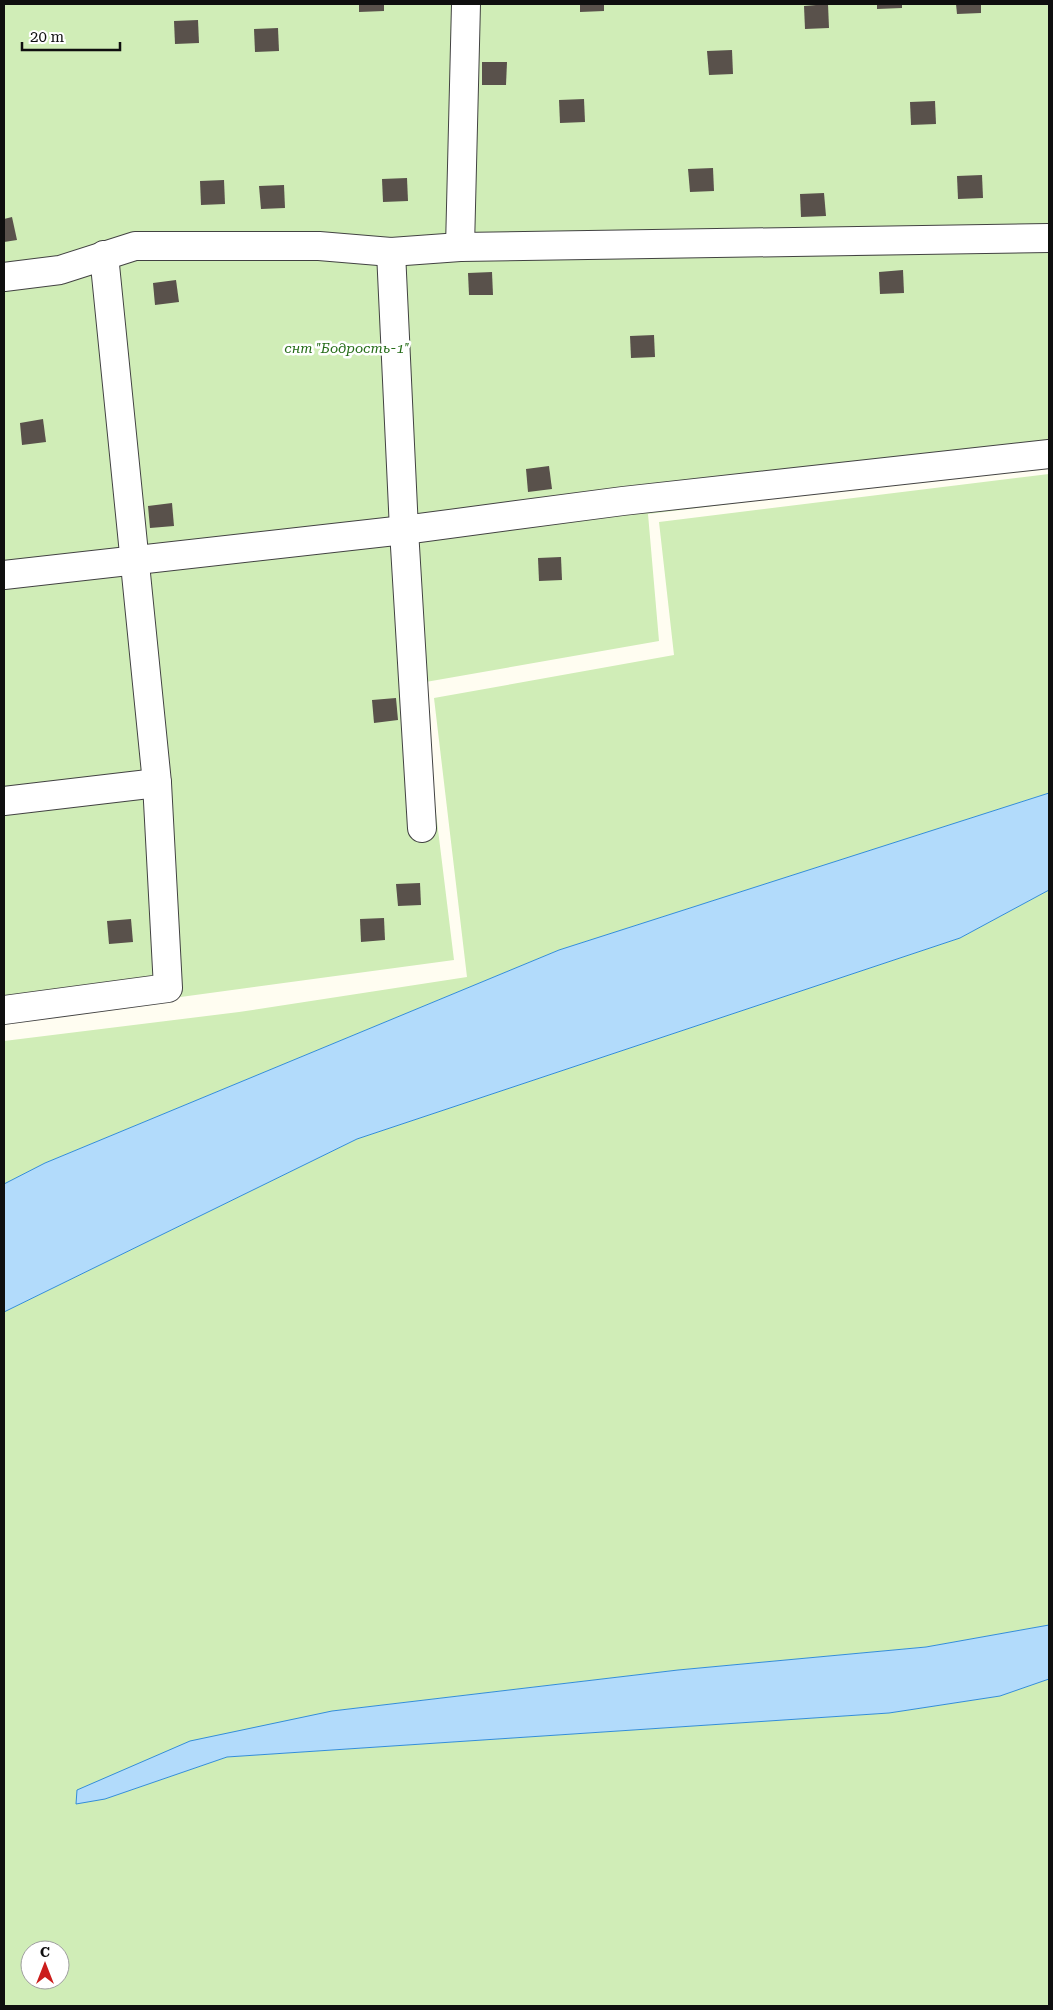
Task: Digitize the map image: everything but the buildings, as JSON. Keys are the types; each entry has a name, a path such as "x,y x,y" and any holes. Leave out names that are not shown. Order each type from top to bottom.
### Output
{"lane":[{"path":"460,247 466,4"},
{"path":"4,277 60,270 135,246 319,246 391,252 460,247 1049,238"},
{"path":"391,252 404,530 422,828"},
{"path":"4,1010 168,988 157,783 104,255"},
{"path":"4,575 404,530 623,501 1049,454"},
{"path":"4,801 157,783"}],"green space":[{"name":"снт \"Бодрость-1\"","path":"4,4 1049,4 1049,465 648,514 659,641 420,683 454,960 4,1021"},
{"path":"1049,474 1049,793 559,950 45,1163 4,1184 4,1041 239,1012 467,977 434,698 674,655 659,522"},
{"path":"1049,890 1049,1625 926,1647 678,1670 332,1711 105,1799 227,1757 889,1713 1000,1696 1049,1679 1049,2006 4,2006 4,1312 357,1139 960,938"}],"water":[{"path":"1049,793 1049,890 960,938 357,1139 4,1312 4,1184 45,1163 559,950"},
{"path":"1049,1625 1049,1679 1000,1696 889,1713 227,1757 105,1799 76,1804 77,1790 190,1741 332,1711 678,1670 926,1647"}]}
